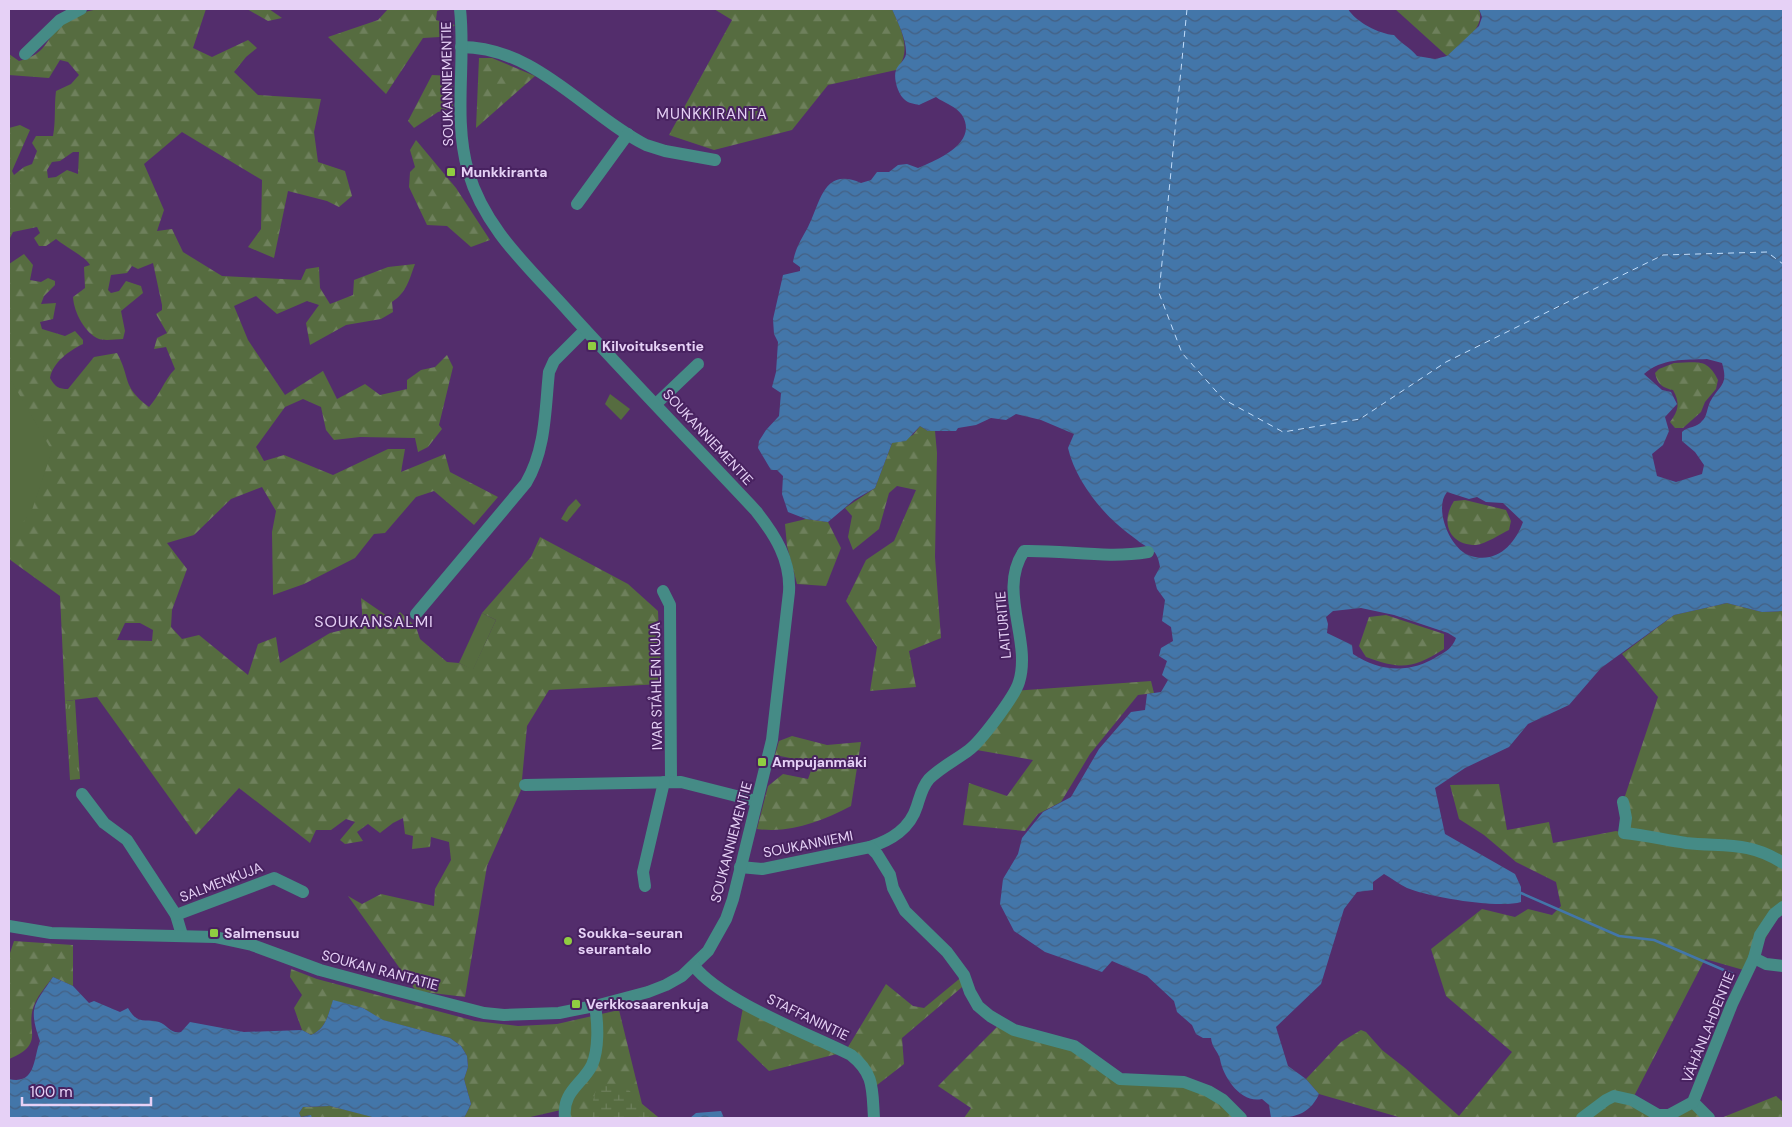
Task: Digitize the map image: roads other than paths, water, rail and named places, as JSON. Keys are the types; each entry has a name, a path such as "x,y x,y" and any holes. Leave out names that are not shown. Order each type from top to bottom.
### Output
{"street":[{"path":"25,54 60,20 82,9"},
{"name":"SOUKANNIEMENTIE","path":"460,9 461,116 464,155 474,191 496,232 585,330 756,511 779,542 788,568 790,586 772,740 733,899 720,931"},
{"path":"461,47 492,50 520,59 628,134 658,149 716,160"},
{"path":"577,204 628,134"},
{"path":"416,614 526,483 541,451 549,372 554,361 585,330"},
{"path":"656,404 698,364"},
{"name":"LAITURITIE","path":"870,848 885,842 904,828 916,810 922,789 928,780 971,749 1019,683 1023,658 1014,594 1017,566 1024,552 1054,550 1127,556 1148,552"},
{"name":"IVAR STÅHLEN KUJA","path":"645,886 643,872 668,782 670,605 663,591"},
{"path":"525,785 688,783 756,801"},
{"path":"82,794 104,823 127,840 176,915 182,935"},
{"path":"1623,802 1626,818 1620,832 1684,842 1746,846 1757,849 1783,862"},
{"name":"SOUKANNIEMI","path":"740,867 762,869 777,867 870,848 878,854 905,911 946,952 964,975 970,992 978,1006 990,1016 1014,1030 1074,1046 1120,1079 1184,1082 1208,1090 1224,1100 1241,1118"},
{"name":"SALMENKUJA","path":"176,915 274,878 303,892"},
{"name":"VÄHÄNLAHDENTIE","path":"1582,1118 1614,1096 1632,1100 1658,1115 1669,1116 1693,1102 1732,1004 1754,958 1760,935 1774,914 1783,906"},
{"name":"SOUKAN RANTATIE","path":"9,926 51,933 215,937 252,945 320,970 484,1013 544,1016 595,1006 657,988 682,976 708,951 720,931"},
{"path":"1754,958 1766,964 1783,966"},
{"name":"STAFFANINTIE","path":"694,966 710,982 760,1011 851,1055 861,1063 870,1077 874,1118"},
{"path":"565,1118 565,1106 568,1096 593,1063 595,1054 595,1006"},
{"path":"1693,1102 1709,1118"}],"water":[{"path":"892,9 1348,9 1356,18 1368,26 1394,35 1417,56 1435,59 1447,56 1479,26 1482,17 1479,9 1783,9 1783,611 1762,612 1727,603 1674,615 1601,668 1569,705 1528,724 1509,747 1465,768 1435,788 1445,834 1515,874 1521,887 1521,902 1497,904 1447,898 1407,888 1384,874 1373,882 1373,890 1357,892 1344,909 1321,984 1276,1027 1288,1066 1306,1079 1319,1094 1310,1107 1299,1114 1271,1118 1269,1105 1262,1099 1247,1097 1234,1088 1225,1074 1211,1038 1203,1038 1196,1034 1192,1025 1177,1012 1174,1001 1147,976 1112,961 1102,972 1045,952 1014,931 1000,904 1003,879 1018,854 1022,838 1043,812 1071,797 1099,749 1131,712 1145,710 1147,694 1161,692 1168,680 1162,675 1167,661 1159,656 1161,648 1173,641 1171,627 1162,621 1165,600 1157,589 1154,578 1160,567 1159,561 1152,550 1132,537 1110,517 1086,488 1073,464 1068,448 1074,434 1041,420 1016,414 1006,420 991,418 976,425 958,428 956,431 928,431 920,426 906,441 892,443 875,488 854,500 828,522 806,519 788,512 782,494 783,476 777,470 771,470 758,448 759,441 766,430 779,416 781,393 772,387 776,372 778,342 774,334 773,319 783,275 800,271 800,267 793,262 795,253 825,190 838,179 848,179 861,183 871,180 877,172 889,172 898,165 907,164 918,168 954,149 961,142 965,134 966,125 962,115 936,97 919,105 902,98 898,90 895,73 903,61 906,49","holes":["1707,359 1722,363 1724,381 1713,396 1704,419 1698,425 1682,432 1682,441 1695,452 1704,465 1702,474 1676,482 1657,476 1652,454 1663,445 1669,431 1665,417 1677,404 1671,392 1662,390 1644,374 1666,362","1447,492 1469,499 1477,497 1486,502 1503,503 1523,522 1510,545 1497,555 1480,558 1471,556 1464,553 1457,546 1446,528 1443,518 1443,499","1361,608 1394,615 1448,633 1456,638 1449,649 1427,662 1406,668 1384,667 1363,660 1353,654 1352,645 1327,633 1328,624 1326,617 1333,611"]},
{"path":"53,977 73,986 89,1003 94,1001 120,1012 128,1008 139,1019 159,1022 172,1031 177,1032 181,1032 190,1022 244,1032 302,1030 311,1035 323,1025 333,1000 363,1008 383,1020 450,1038 461,1046 467,1056 468,1067 464,1079 471,1104 464,1118 376,1118 330,1106 303,1107 299,1113 301,1117 311,1115 312,1118 9,1118 9,1079 18,1080 24,1078 32,1069 40,1041 34,1021 35,1007 41,994"},
{"path":"721,1111 724,1118 690,1118 696,1113"}],"waterway":[{"path":"1521,893 1619,936 1654,940 1733,974"}],"place":[{"name":"Munkkiranta","path":"451,172"},
{"name":"Kilvoituksentie","path":"592,346"},
{"name":"Ampujanmäki","path":"762,762"},
{"name":"Salmensuu","path":"214,933"},
{"name":"Soukka-seuran seurantalo","path":"568,941"},
{"name":"Verkkosaarenkuja","path":"576,1004"}],"district":[{"name":"MUNKKIRANTA","path":"712,114"},
{"name":"SOUKANSALMI","path":"374,621"}]}
